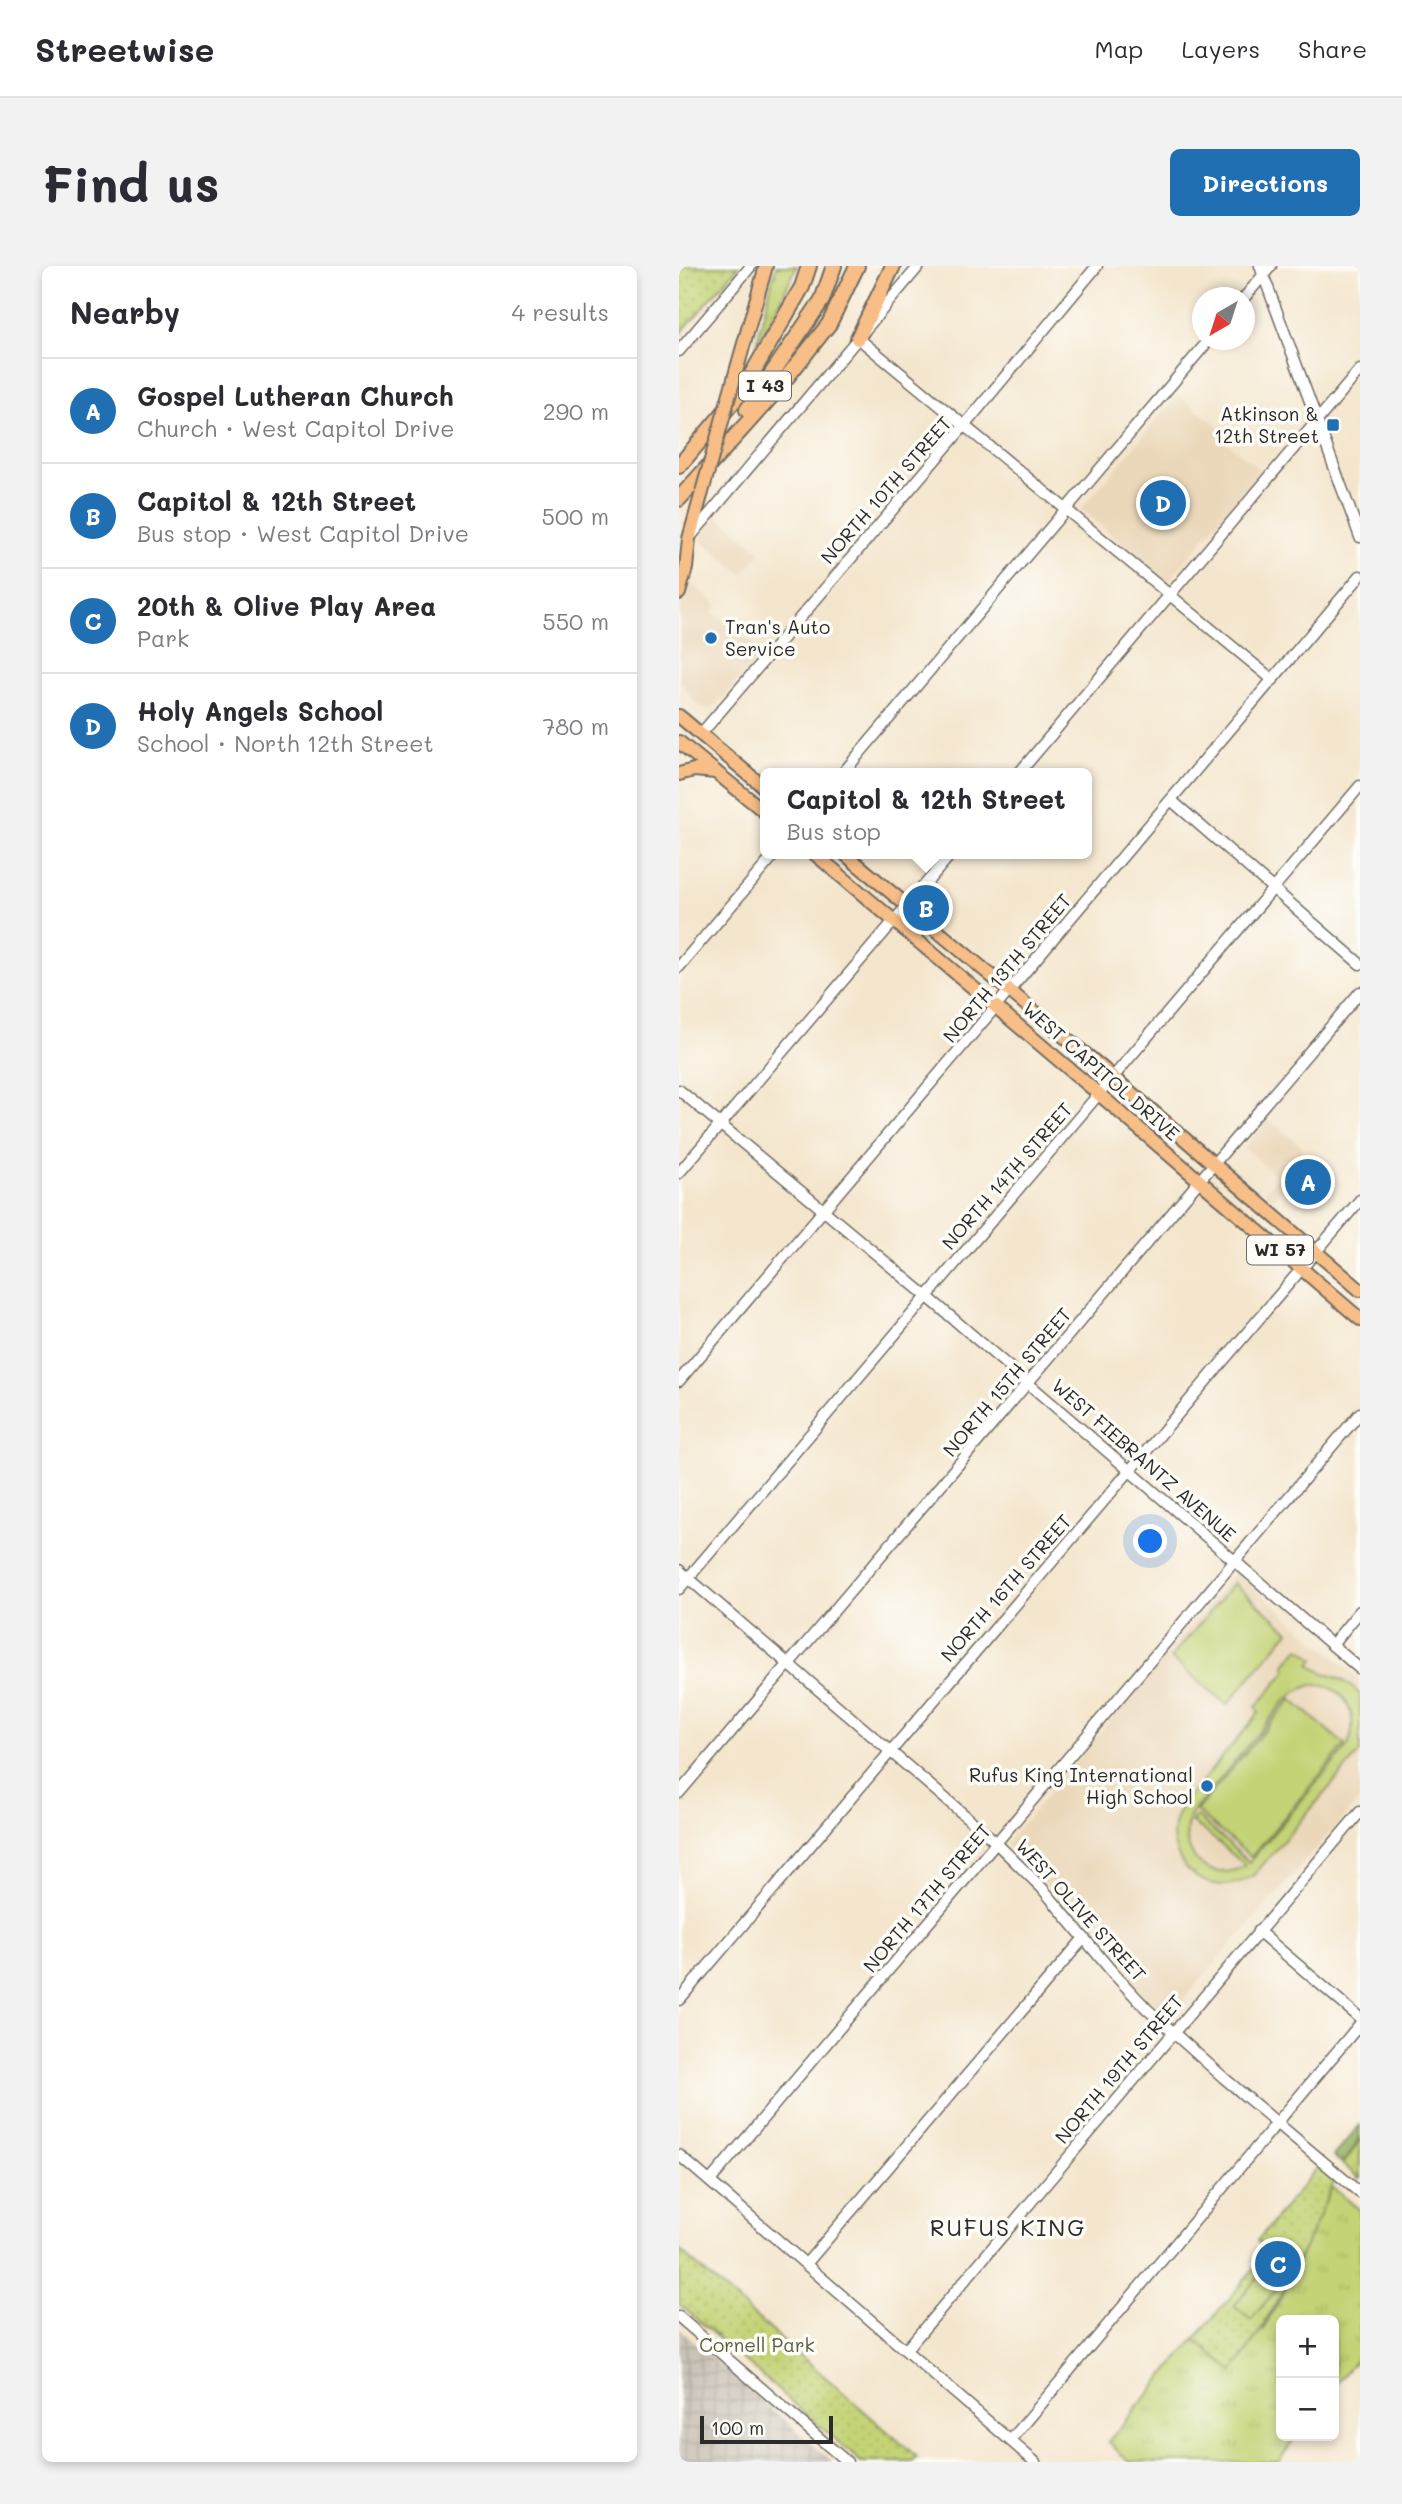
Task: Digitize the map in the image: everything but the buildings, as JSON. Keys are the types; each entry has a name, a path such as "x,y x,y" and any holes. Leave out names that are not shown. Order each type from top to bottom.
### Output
{"highway":[{"name":"I 43","path":"679,466 742,391 802,287 809,266"},
{"name":"I 43","path":"679,498 757,398 822,300 834,266"},
{"path":"679,498 776,391 829,324 857,266"},
{"path":"858,338 893,266"},
{"path":"679,453 703,438"}],"main road":[{"path":"679,593 686,568 689,539 766,266"},
{"path":"679,558 689,539"},
{"path":"679,716 760,784"},
{"path":"679,742 760,808"},
{"path":"679,774 694,769 716,772"},
{"name":"WEST CAPITOL DRIVE","path":"821,859 1360,1319"},
{"name":"WEST CAPITOL DRIVE","path":"851,859 1114,1078 1360,1290"}],"street":[{"path":"679,351 751,266"},
{"path":"689,539 919,266"},
{"name":"NORTH 10TH STREET","path":"701,735 1097,266"},
{"path":"1252,287 1265,269"},
{"path":"1265,269 1360,537"},
{"path":"858,338 1273,680"},
{"path":"847,768 1201,350"},
{"path":"1023,768 1360,370"},
{"name":"NORTH 13TH STREET","path":"679,1381 1360,576"},
{"name":"NORTH 14TH STREET","path":"679,1589 1360,786"},
{"path":"1171,800 1360,964"},
{"path":"679,967 771,859"},
{"path":"679,1173 947,859"},
{"name":"NORTH 15TH STREET","path":"679,1793 1360,992"},
{"name":"WEST FIEBRANTZ AVENUE","path":"679,1090 825,1210 1360,1669"},
{"name":"NORTH 16TH STREET","path":"679,2000 1360,1200"},
{"name":"NORTH 17TH STREET","path":"710,2181 1360,1412"},
{"name":"WEST OLIVE STREET","path":"679,1570 996,1843 1042,1888 1114,1974 1173,2033 1360,2193"},
{"path":"1332,1645 1360,1611"},
{"name":"NORTH 19TH STREET","path":"906,2350 1360,1812"},
{"path":"1258,1931 1360,2018"},
{"path":"806,2264 1084,1938"},
{"path":"1011,2440 1360,2024"},
{"path":"679,2155 1035,2462"},
{"path":"679,2317 847,2462"}],"shaded area":[{"path":"1178,395 1224,431 1220,437 1260,470 1168,582 1081,509"},
{"path":"717,515 761,552 743,574 699,538"},
{"path":"688,581 717,605 712,612 762,653 723,698 709,709 696,704 679,679 679,611"},
{"path":"1268,1119 1303,1147 1300,1151 1308,1157 1273,1199 1265,1192 1278,1177 1244,1148"},
{"name":"Rufus King International High School","path":"1235,1572 1360,1679 1360,1799 1167,2018 1122,1974 1069,1908 1006,1844"},
{"path":"679,2329 833,2462 679,2462"}],"green space":[{"path":"679,266 739,266 679,335"},
{"path":"776,266 797,266 776,311 756,344"},
{"path":"1234,1583 1289,1631 1227,1705 1171,1658"},
{"path":"1299,1648 1314,1659 1310,1665 1342,1680 1360,1695 1360,1752 1254,1875 1227,1885 1212,1884 1191,1873 1180,1860 1173,1835 1176,1818 1188,1797 1259,1713 1256,1707 1286,1672 1285,1664","holes":["1311,1685 1333,1689 1341,1696 1351,1713 1348,1746 1249,1862 1197,1816 1191,1822 1245,1865 1232,1871 1208,1869 1191,1852 1187,1841 1191,1814 1285,1701 1297,1691"]},
{"path":"1291,1699 1345,1745 1251,1857 1196,1811"},
{"path":"1360,2125 1355,2146 1343,2164 1333,2156"},
{"path":"1360,2136 1360,2179 1343,2164"},
{"path":"1318,2167 1334,2181 1324,2206 1276,2304 1233,2372 1195,2340 1268,2252 1257,2241"},
{"path":"1332,2187 1360,2210 1360,2355 1339,2380 1339,2315 1276,2315 1276,2441 1293,2441 1278,2462 1130,2462 1108,2442 1227,2301 1263,2330 1292,2277"},
{"name":"Cornell Park","path":"679,2250 917,2457 913,2462 861,2462 679,2304"},
{"path":"1263,2271 1279,2285 1251,2320 1234,2306"}],"place":[{"name":"Atkinson & 12th Street","path":"1333,425"},
{"name":"Holy Angels School","path":"1163,503"},
{"name":"Tran's Auto Service","path":"711,638"},
{"name":"Capitol & 12th Street","path":"926,908"},
{"name":"Gospel Lutheran Church","path":"1308,1182"},
{"name":"Rufus King International High School","path":"1207,1786"},
{"name":"20th & Olive Play Area","path":"1278,2264"}],"district":[{"name":"RUFUS KING","path":"1008,2228"}]}
